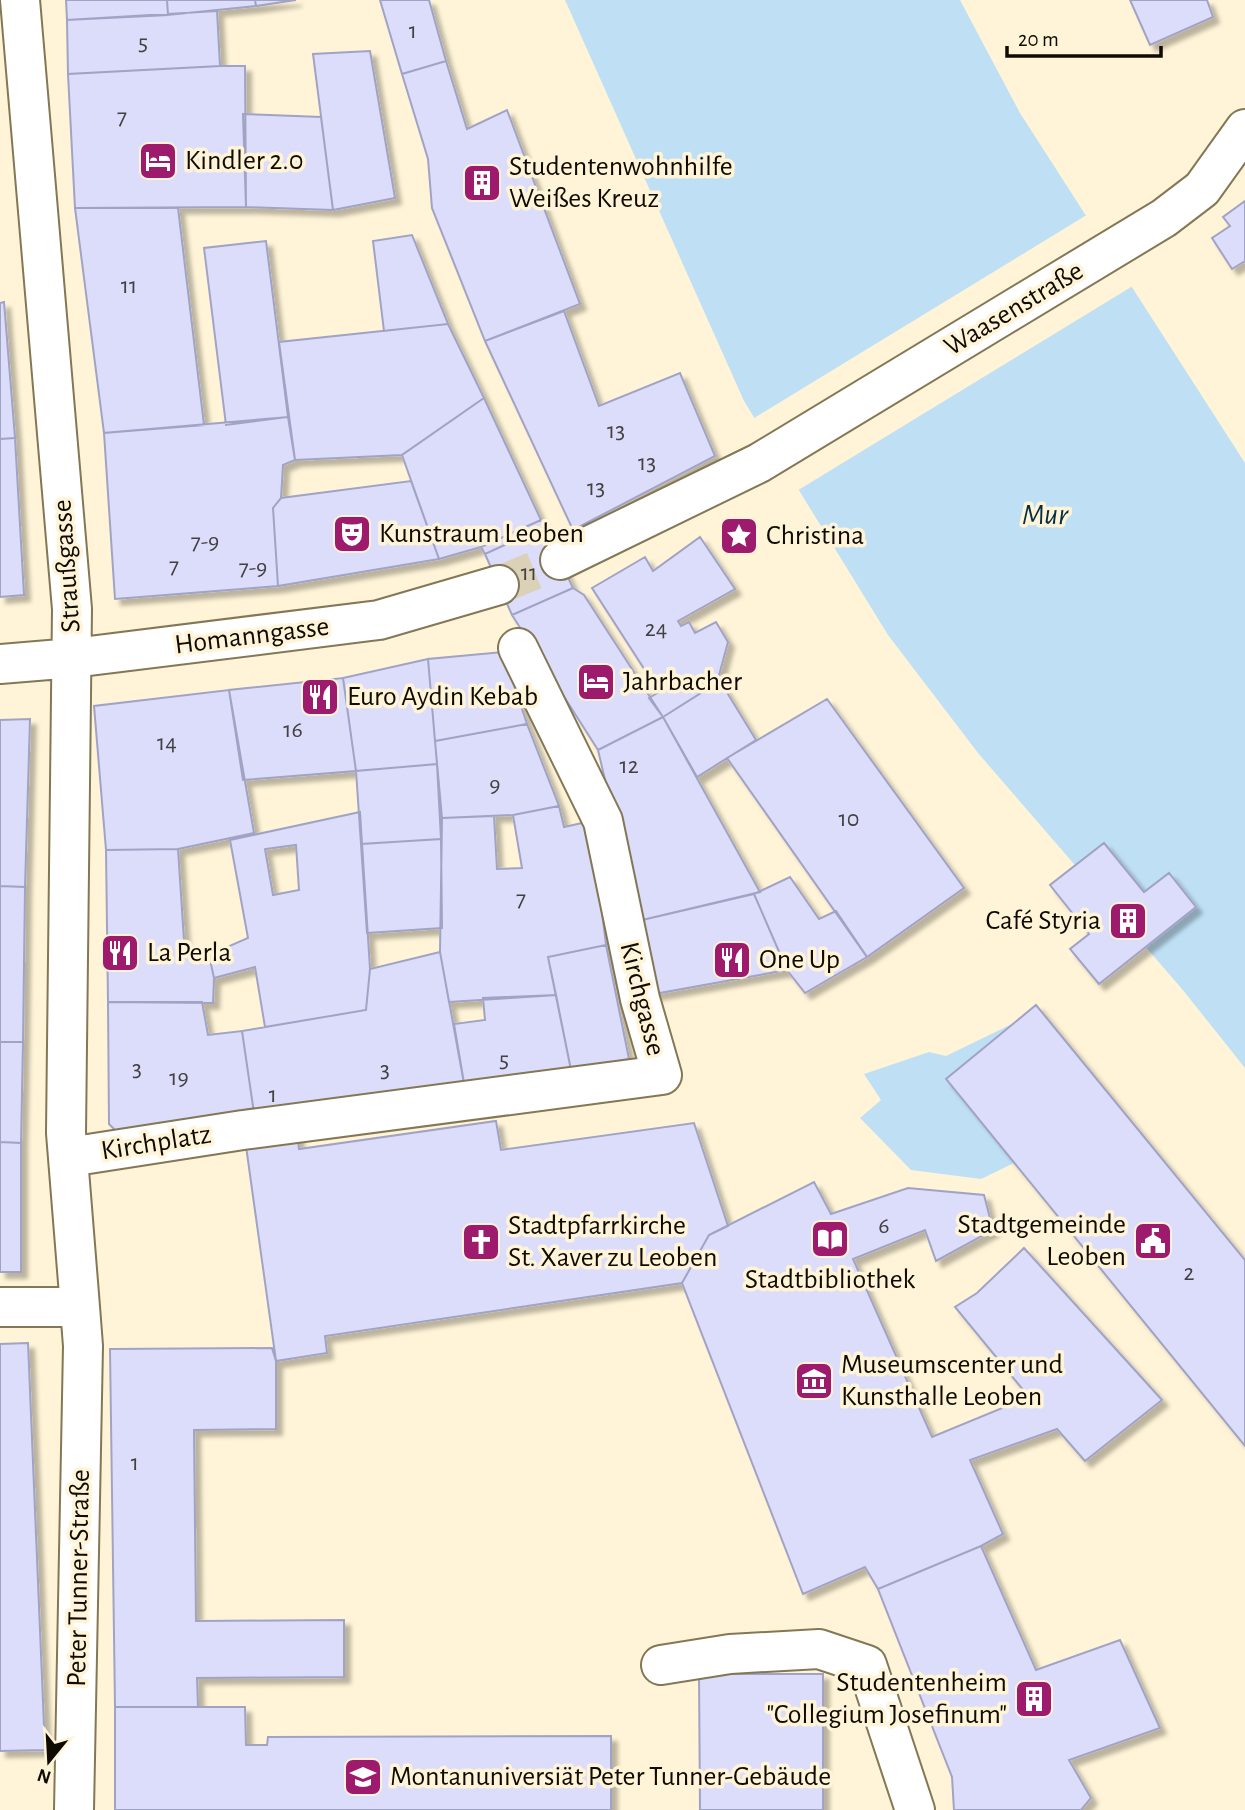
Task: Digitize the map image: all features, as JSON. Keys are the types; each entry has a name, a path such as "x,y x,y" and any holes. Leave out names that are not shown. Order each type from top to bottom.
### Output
{"street":[{"name":"Straußgasse","path":"20,0 71,596 73,658 68,1145"},
{"name":"Waasenstraße","path":"560,560 759,463 1164,218 1202,189 1245,129"},
{"name":"Homanngasse","path":"0,664 73,658 379,620 499,585"},
{"name":"Kirchgasse","path":"243,1130 662,1075 640,999 603,821 518,648"},
{"name":"Kirchplatz","path":"83,1346 68,1145 243,1130"},
{"path":"14,1306 80,1307"},
{"name":"Peter Tunner-Straße","path":"74,1810 83,1346"},
{"path":"661,1665 730,1654 819,1649 867,1665 915,1810"}],"water":[{"name":"Mur","path":"565,0 960,0 1020,113 1245,463 1245,1068 1182,989 978,753 888,635 744,401"},
{"path":"1016,1022 946,1079 1014,1163 981,1179 911,1170 860,1118 881,1100 864,1074 929,1052 946,1056"}],"pier":[{"path":"1090,213 1136,284 795,492 751,420"}],"building":[{"path":"66,0 167,0 168,15 67,20"},
{"path":"167,0 255,0 256,6 168,15"},
{"path":"255,0 296,0 256,6"},
{"path":"380,0 429,0 446,61 402,74"},
{"path":"1130,0 1207,0 1213,17 1150,45"},
{"path":"217,11 220,66 68,74 67,20"},
{"path":"370,51 395,198 333,210 313,54"},
{"name":"Studentenwohnhilfe Weißes Kreuz","path":"446,61 467,129 507,110 580,304 485,341 432,208 428,159 402,74"},
{"name":"Kindler 2.0","path":"245,66 246,207 75,208 68,74"},
{"path":"243,114 321,117 333,210 246,207"},
{"path":"1245,201 1245,261 1232,269 1212,238 1230,226 1223,217"},
{"path":"75,208 178,208 204,425 104,433"},
{"path":"412,235 448,324 384,331 373,241"},
{"path":"266,241 288,417 226,425 204,248"},
{"path":"4,302 15,438 0,439 0,303"},
{"path":"564,311 599,406 680,373 715,456 573,530 485,341"},
{"path":"448,324 484,398 402,455 295,460 279,342"},
{"path":"484,398 541,520 481,547 439,559 402,455"},
{"path":"288,417 295,460 283,465 281,498 273,508 278,586 115,599 104,433"},
{"path":"15,438 24,595 0,597 0,439"},
{"name":"Kunstraum Leoben","path":"411,481 439,559 278,586 273,508 281,498"},
{"path":"541,520 544,527 485,554 481,547"},
{"path":"544,527 573,588 512,615 485,554"},
{"path":"700,537 735,589 678,621 681,626 689,622 695,633 716,622 728,642 718,679 720,681 663,717 649,698 659,692 592,588 645,557 653,571"},
{"name":"Jahrbacher","path":"573,588 584,595 663,717 598,750 512,615"},
{"path":"503,652 527,724 435,741 428,659"},
{"path":"428,659 437,764 356,771 343,678"},
{"path":"343,678 356,771 243,780 229,690"},
{"path":"720,681 756,740 697,777 663,717"},
{"path":"229,690 254,833 178,849 106,850 94,706"},
{"path":"827,699 964,888 867,957 727,758"},
{"path":"663,717 760,892 638,921 598,750"},
{"path":"30,719 25,887 0,886 0,720"},
{"path":"527,724 559,806 513,815 442,818 435,741"},
{"path":"437,764 441,839 361,844 356,771"},
{"path":"559,806 564,827 591,821 606,945 548,957 556,995 449,1002 440,952 442,818 494,816 497,869 522,868 513,815"},
{"path":"360,812 370,969 366,1010 265,1027 255,967 214,978 209,955 248,938 230,840","holes":["296,845 299,890 273,895 265,849"]},
{"path":"441,839 442,928 367,933 361,844"},
{"name":"Café Styria","path":"1104,843 1144,892 1169,873 1196,907 1099,984 1070,949 1089,934 1050,885"},
{"path":"178,849 185,956 209,955 214,978 213,1003 108,1002 106,850"},
{"path":"790,877 819,919 836,911 867,957 805,993 787,970 754,894"},
{"path":"0,886 25,887 23,1042 0,1042"},
{"path":"754,894 787,970 654,994 638,921"},
{"path":"606,945 629,1059 571,1070 548,957"},
{"path":"440,952 465,1089 255,1120 242,1031 366,1010 370,969"},
{"path":"556,995 571,1070 465,1089 454,1024 485,1020 483,998"},
{"path":"108,1002 202,1002 208,1035 242,1031 255,1120 126,1141 109,1124"},
{"name":"Stadtgemeinde Leoben","path":"1036,1005 1245,1260 1245,1446 946,1079"},
{"path":"0,1042 23,1042 21,1143 0,1142"},
{"name":"Stadtpfarrkirche St. Xaver zu Leoben","path":"496,1121 501,1150 694,1123 728,1226 709,1235 682,1283 325,1336 327,1353 276,1361 245,1139 297,1132 299,1149"},
{"path":"0,1142 21,1143 21,1272 0,1272"},
{"name":"Museumscenter und Kunsthalle Leoben","path":"814,1182 831,1214 908,1188 984,1195 993,1230 936,1261 925,1230 853,1259 932,1437 1029,1397 955,1307 977,1293 1024,1248 1162,1400 1085,1461 1057,1429 970,1460 1003,1534 981,1546 878,1589 865,1567 803,1594 682,1283 709,1235"},
{"path":"28,1343 45,1750 0,1751 0,1344"},
{"path":"272,1348 276,1361 276,1429 194,1430 196,1621 344,1620 344,1677 197,1678 198,1707 115,1707 110,1349"},
{"name":"Studentenheim \"Collegium Josefinum\"","path":"981,1546 1036,1670 1120,1640 1160,1728 1069,1760 1091,1798 1081,1810 954,1810 952,1777 878,1589"},
{"path":"699,1674 823,1674 823,1810 700,1810"},
{"name":"Montanuniversiät Peter Tunner-Gebäude","path":"115,1707 245,1707 246,1745 267,1745 268,1737 611,1736 611,1810 115,1810"}],"tunnel":[{"path":"499,585 560,560"}],"place":[{"name":"Kindler 2.0","path":"158,161"},
{"name":"Studentenwohnhilfe Weißes Kreuz","path":"482,183"},
{"name":"Kunstraum Leoben","path":"352,534"},
{"name":"Christina","path":"739,536"},
{"name":"Jahrbacher","path":"596,682"},
{"name":"Euro Aydin Kebab","path":"320,697"},
{"name":"Café Styria","path":"1128,921"},
{"name":"La Perla","path":"120,953"},
{"name":"One Up","path":"732,960"},
{"name":"Stadtbibliothek","path":"830,1239"},
{"name":"Stadtgemeinde Leoben","path":"1153,1241"},
{"name":"Stadtpfarrkirche St. Xaver zu Leoben","path":"481,1242"},
{"name":"Museumscenter und Kunsthalle Leoben","path":"814,1381"},
{"name":"Studentenheim \"Collegium Josefinum\"","path":"1034,1699"},
{"name":"Montanuniversiät Peter Tunner-Gebäude","path":"363,1777"}]}
